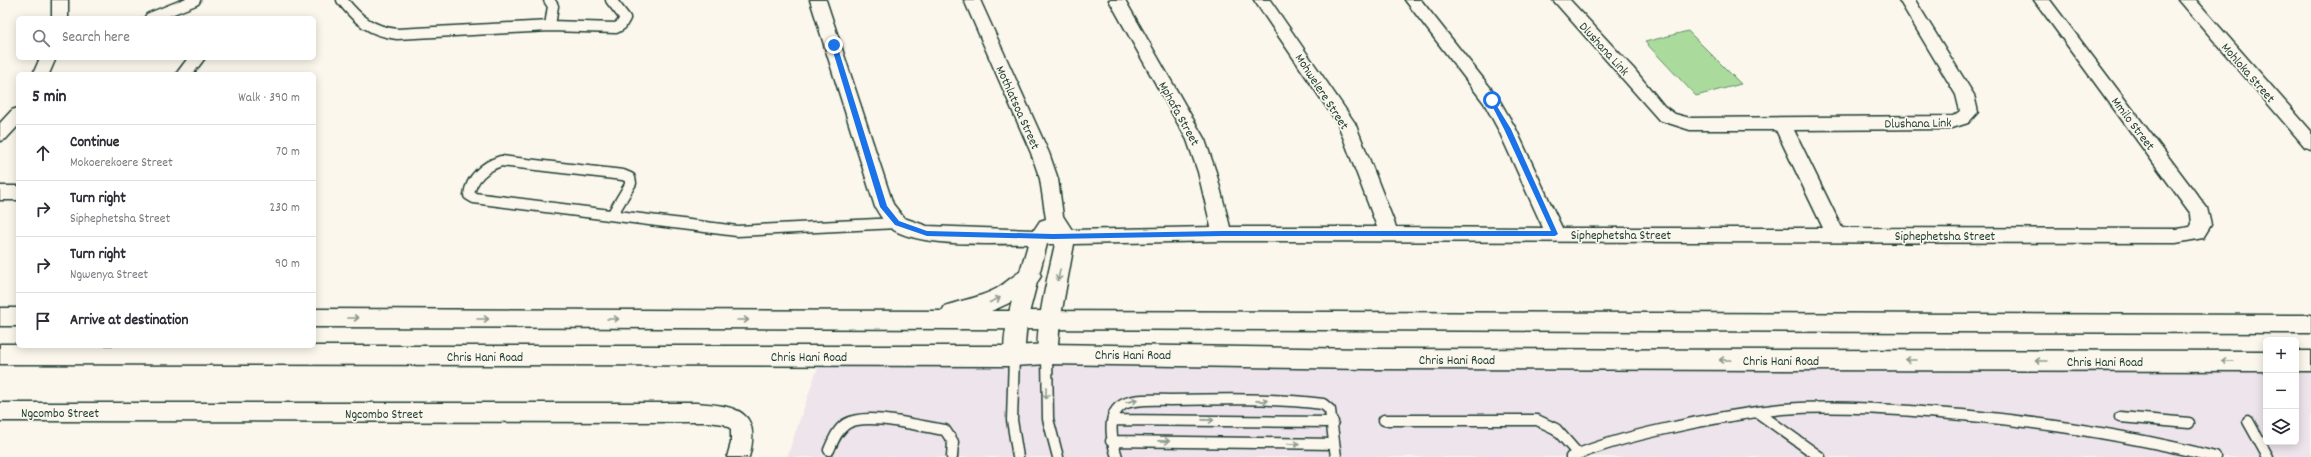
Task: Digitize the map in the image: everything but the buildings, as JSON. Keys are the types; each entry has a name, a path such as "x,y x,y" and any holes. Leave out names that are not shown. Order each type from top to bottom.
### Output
{"main road":[{"path":"916,320 988,303 1008,294 1030,276"},
{"path":"0,317 16,317"},
{"path":"316,318 2311,324"},
{"name":"Chris Hani Road","path":"0,354 1014,356 1048,354 1368,359 2263,361"},
{"path":"2299,361 2311,361"}],"street":[{"path":"60,0 60,16"},
{"path":"818,0 884,207 897,223"},
{"name":"Mothlatsoa Street","path":"972,0 1040,153 1049,179 1054,217 1066,236"},
{"name":"Mphafa Street","path":"1117,0 1196,140 1207,172 1222,234"},
{"name":"Mohwelere Street","path":"1262,0 1346,123 1389,234"},
{"path":"1413,0 1492,100 1508,129 1555,234"},
{"name":"Dlushana Link","path":"1561,0 1628,73 1663,116 1678,122 1690,124 1952,123 1965,118 1969,112 1965,95 1906,0"},
{"name":"Mmilo Street","path":"2042,0 2200,213 2202,225 2196,233 2176,236"},
{"name":"Mohloka Street","path":"2187,0 2311,143"},
{"path":"43,72 47,60"},
{"path":"186,72 195,60"},
{"path":"0,135 16,116"},
{"path":"1782,123 1836,235"},
{"path":"0,192 16,193"},
{"path":"1014,356 1018,321 1040,236 1054,217"},
{"name":"Siphephetsha Street","path":"897,223 927,233 1040,236 1222,234 1555,234 2176,236"},
{"path":"1048,354 1050,321 1066,236"},
{"name":"Ngcombo Street","path":"0,412 696,412 722,414 735,418 741,425 739,453"}],"lane":[{"path":"155,16 195,0"},
{"path":"342,0 367,28 380,33 421,33 550,26 616,28 621,25 625,18 611,0"},
{"path":"549,0 553,6 550,26"},
{"path":"612,215 631,183 630,178 623,175 501,161 492,163 484,168 469,189 469,195 474,198 737,231 897,223"},
{"path":"1048,354 1045,396 1048,429 1058,457"},
{"path":"1014,356 1012,407 1014,446 1018,457"},
{"path":"1116,457 1111,441 1113,420 1122,405 1129,401 1156,399 1317,403 1327,406 1333,422 1336,457"},
{"path":"1384,420 1537,420 1556,429 1575,455 1633,436 1704,420 1757,412 1811,408 1867,409 2016,420 2131,438 2199,455 2215,457"},
{"path":"1757,412 1820,457"},
{"path":"2120,417 2189,423"},
{"path":"829,450 842,427 856,419 901,423 945,430 950,435 953,442 952,457"},
{"path":"1113,420 1333,422"},
{"path":"2248,421 2268,457"},
{"path":"1111,441 1334,444"}],"shaded area":[{"path":"820,361 2263,364 2263,445 2299,445 2299,364 2311,364 2311,457 787,457"}],"green space":[{"path":"1688,31 1741,84 1696,96 1645,42"}],"route":[{"path":"834,45 884,207 897,223 907,228 915,231 948,235 1053,237 1222,234 1555,234 1508,129 1492,100"}]}
